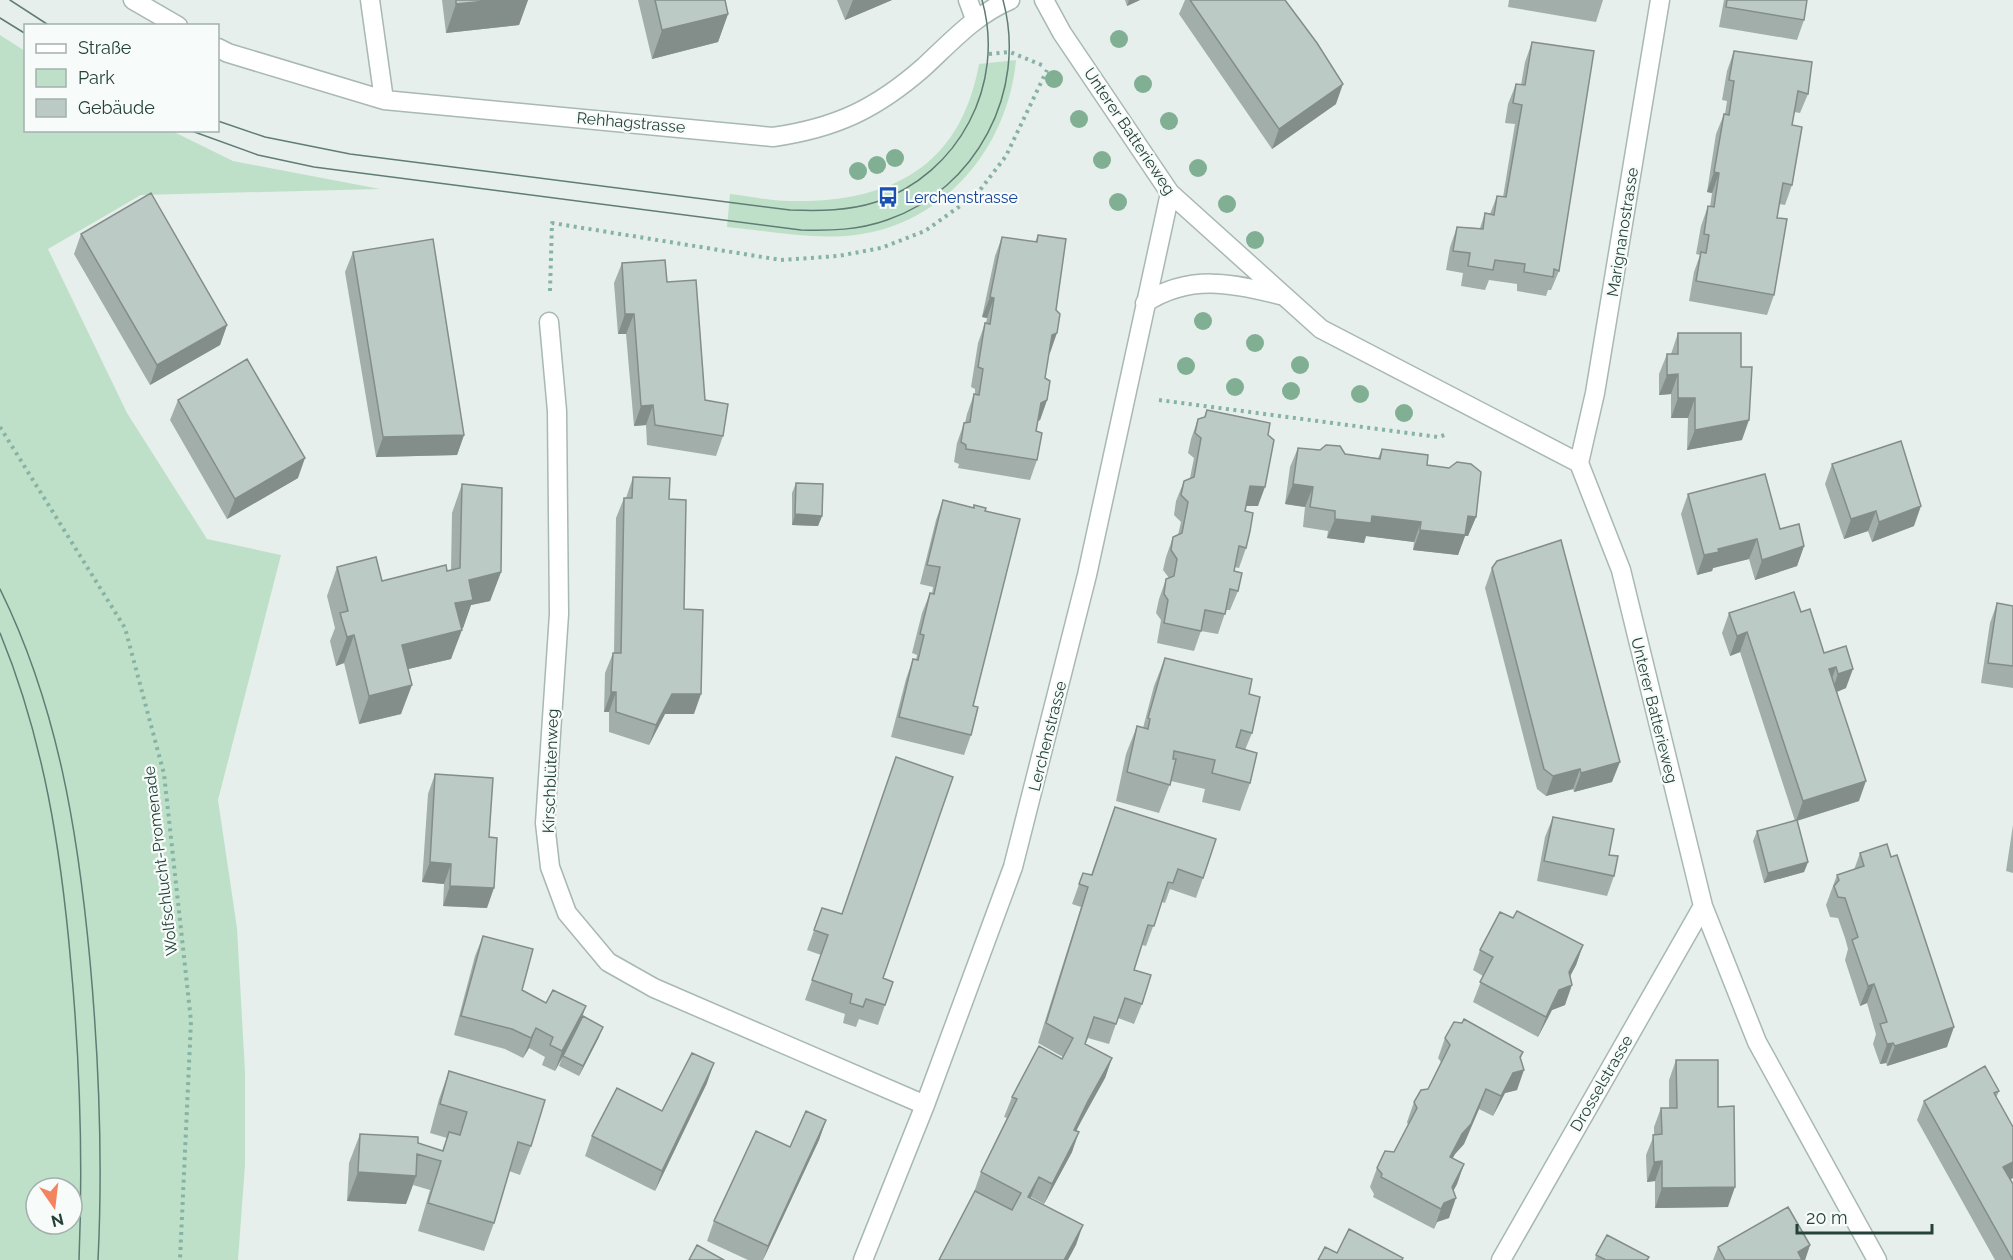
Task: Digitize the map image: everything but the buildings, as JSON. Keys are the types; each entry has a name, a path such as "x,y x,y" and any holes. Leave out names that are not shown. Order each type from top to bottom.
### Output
{"street":[{"path":"133,0 175,24"},
{"path":"370,0 384,100"},
{"path":"968,0 975,19"},
{"name":"Rehhagstrasse","path":"219,48 384,100 695,128 751,136 795,134 862,113 923,68 985,11 1010,0"},
{"name":"Unterer Batterieweg","path":"1044,0 1062,33 1170,194 1321,329 1579,463 1621,570 1703,906 1757,1042 1877,1260"},
{"name":"Marignanostrasse","path":"1579,463 1597,382 1660,0"},
{"name":"Lerchenstrasse","path":"863,1260 925,1105 1013,867 1087,575 1170,194"},
{"name":"Unterer Batterieweg","path":"1145,303 1162,292 1180,285 1207,283 1245,286 1285,297"},
{"name":"Kirschblütenweg","path":"549,322 557,423 559,603 545,823 550,867 567,913 608,962 654,988 925,1105"},
{"name":"Drosselstrasse","path":"1501,1260 1703,906"}],"path":[{"path":"549,322 552,223 781,260 838,256 881,248 925,231 976,194 1006,156 1062,33"},
{"path":"1126,393 1187,405 1438,437 1500,420"},
{"name":"Wolfschlucht-Promenade","path":"0,427 125,628 164,774 191,1021 180,1260"}],"green space":[{"path":"0,35 24,50 24,132 174,132 233,161 380,189 141,195 48,249 127,413 207,539 281,555 218,800 237,928 245,1072 245,1165 238,1260 0,1260"},
{"path":"1016,60 1010,92 1000,122 985,151 966,176 943,198 917,215 887,228 855,235 807,236 727,227 730,194 782,201 825,200 858,195 888,186 914,173 937,154 955,130 969,100 979,64"}],"tram line":[{"path":"10,0 47,24"},
{"path":"219,121 265,137 350,154 790,210 844,209 876,202 905,189 931,170 952,148 969,122 981,93 987,63 988,32 982,0"},
{"path":"195,132 258,155 314,167 801,230 855,228 887,220 919,206 946,186 969,161 988,133 1001,102 1008,69 1009,34 1003,0"},
{"path":"0,18 24,33"},
{"path":"0,589 37,679 51,725 72,818 79,865 90,961 98,1073 100,1148 98,1260"},
{"path":"0,633 15,673 39,755 62,880 79,1075 81,1149 79,1260"}],"place":[{"name":"Lerchenstrasse","path":"888,197"}]}
